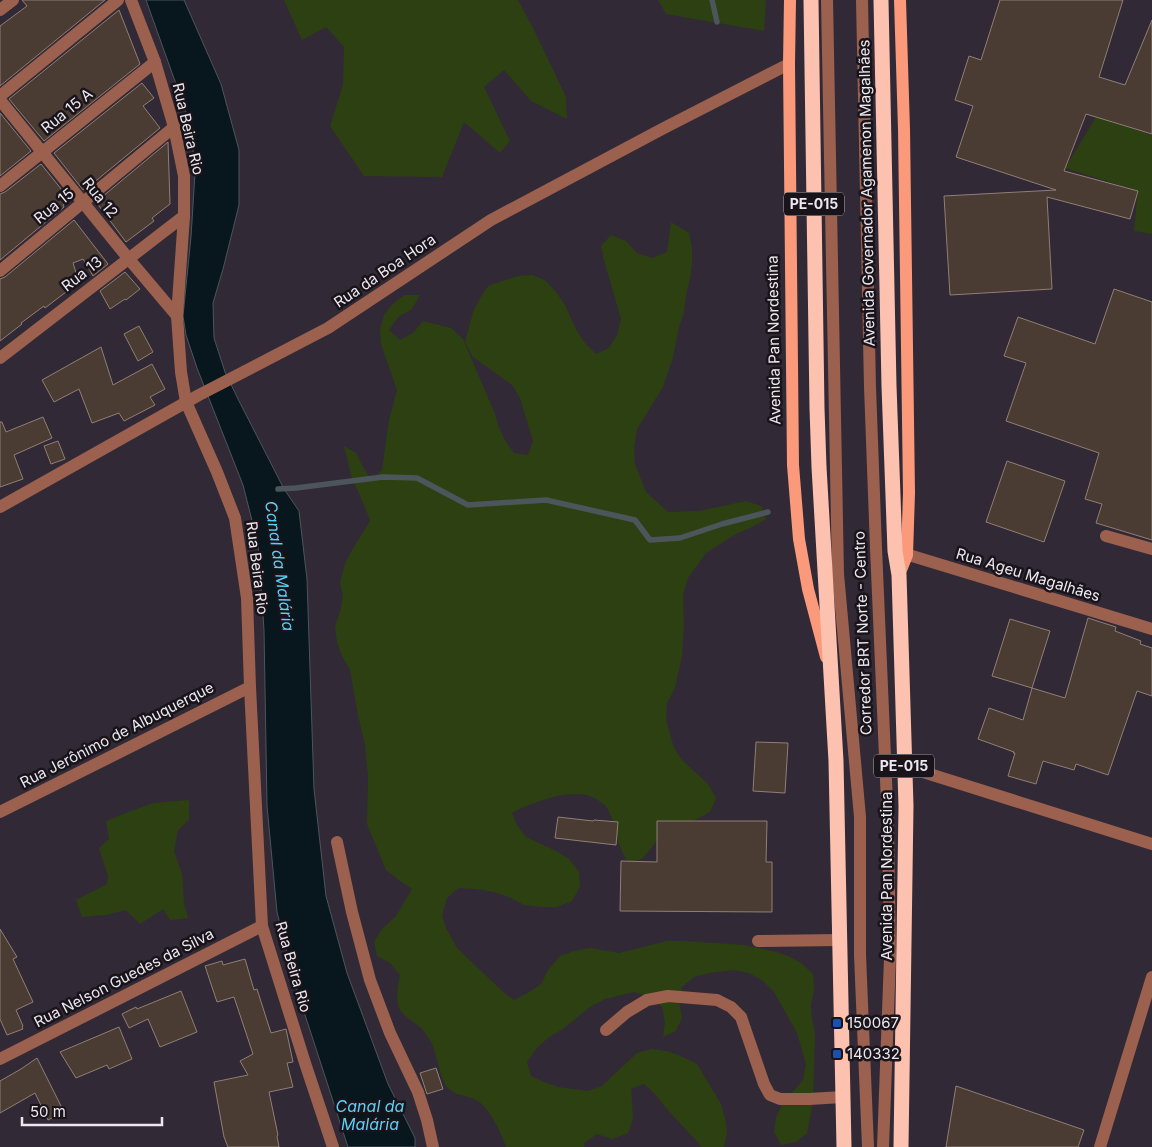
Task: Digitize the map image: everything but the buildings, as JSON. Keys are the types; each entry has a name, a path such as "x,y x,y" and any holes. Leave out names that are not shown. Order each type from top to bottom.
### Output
{"highway":[{"name":"Avenida Pan Nordestina","path":"811,0 817,408 836,770 844,1147"},
{"name":"Avenida Governador Agamenon Magalhães","path":"880,0 889,386"},
{"name":"Avenida Pan Nordestina","path":"889,386 901,553 899,575 906,806 901,1147"}],"main road":[{"name":"Avenida Pan Nordestina","path":"790,0 793,465 799,539 808,589 830,675"},
{"name":"Avenida Pan Nordestina","path":"900,0 904,129 908,493 901,553"}],"street":[{"path":"0,10 13,0"},
{"path":"0,96 118,0"},
{"name":"Rua Beira Rio","path":"131,0 155,62 174,127 184,176 184,216 177,316 181,372 186,402 235,518 247,598 262,926 333,1147"},
{"name":"Corredor BRT Norte - Centro","path":"827,0 838,574 860,817 860,955 868,1147"},
{"name":"Corredor BRT Norte - Centro","path":"862,0 870,387 888,826 890,958 883,1147"},
{"name":"Rua 15 A","path":"0,186 155,62"},
{"name":"Rua da Boa Hora","path":"0,507 186,402 328,328 491,220 789,64"},
{"name":"Rua 12","path":"0,100 177,316"},
{"name":"Rua 15","path":"0,271 174,127"},
{"name":"Rua 13","path":"0,358 184,216"},
{"path":"1106,536 1152,549"},
{"name":"Rua Ageu Magalhães","path":"901,553 1152,629"},
{"name":"Rua Jerônimo de Albuquerque","path":"0,812 250,687"},
{"path":"904,766 1152,844"},
{"path":"337,842 352,912 370,980 390,1033 418,1092 433,1147"},
{"name":"Rua Nelson Guedes da Silva","path":"0,1059 262,926"},
{"path":"758,940 840,940"},
{"path":"1100,1147 1152,977"},
{"path":"606,1030 627,1012 647,1000 668,996 717,1000 731,1007 741,1018 764,1084 770,1095 780,1099 843,1098"}],"green space":[{"path":"284,0 518,0 566,97 567,119 531,101 504,70 484,87 510,141 500,153 464,122 442,177 364,176 330,126 343,85 344,47 326,27 302,40"},
{"path":"658,0 766,0 764,31 666,14"},
{"path":"1096,117 1152,135 1152,234 1134,231 1138,191 1065,168"},
{"path":"671,222 689,233 692,249 690,279 673,357 663,387 637,429 634,447 635,464 646,492 668,512 699,511 746,501 761,506 766,519 736,534 706,553 688,578 683,595 682,656 675,688 667,703 666,720 674,748 682,760 708,784 716,798 710,812 661,836 642,859 628,862 622,852 610,813 605,805 598,800 578,794 555,797 531,804 512,813 517,825 526,837 569,859 579,872 580,887 572,901 557,907 524,905 494,892 458,888 447,898 442,915 446,928 457,948 514,1000 541,984 548,970 560,956 590,948 619,953 667,941 683,941 744,945 788,956 801,963 813,974 814,990 811,1005 815,1033 813,1102 807,1133 796,1142 781,1145 774,1132 776,1117 783,1103 803,1080 806,1064 797,1033 774,992 763,981 749,973 733,970 709,973 694,977 682,987 679,1002 682,1018 676,1031 663,1037 665,1022 662,1007 650,997 634,992 605,999 590,1007 563,1029 549,1037 536,1049 527,1062 531,1076 558,1087 588,1091 602,1086 637,1053 652,1049 667,1051 683,1057 697,1064 721,1104 727,1132 724,1147 702,1147 644,1084 631,1089 633,1119 628,1133 612,1139 597,1134 583,1144 585,1147 506,1147 497,1126 483,1106 472,1098 453,1092 445,1084 430,1040 422,1029 405,1016 398,1005 397,994 400,975 390,963 377,956 374,942 382,929 396,916 412,889 386,870 367,824 368,776 365,745 350,670 337,642 335,627 343,597 340,582 345,564 370,521 352,478 344,446 356,453 371,479 382,470 389,420 397,390 381,344 380,329 384,315 393,304 404,295 420,295 412,309 398,317 389,330 400,340 413,333 423,321 451,328 463,339 506,442 514,453 528,455 533,441 520,398 512,385 473,357 465,342 473,312 479,300 488,286 518,276 533,275 546,281 565,305 585,343 596,354 609,348 617,335 621,319 601,246 611,235 626,241 637,253 652,258 667,252"},
{"path":"189,800 189,820 178,830 174,851 182,874 184,903 188,918 170,920 163,909 140,924 126,910 106,915 82,917 76,900 107,884 108,876 99,848 109,839 106,821 153,803"}],"water":[{"name":"Canal da Malária","path":"146,0 184,0 221,84 239,150 239,205 213,303 214,338 225,372 238,399 284,489 299,511 307,579 314,789 326,896 347,973 388,1084 415,1138 415,1147 348,1147 294,981 277,912 267,806 264,630 258,544 243,485 186,335 183,316 195,173 191,126"}],"waterway":[{"path":"712,0 717,22"},
{"path":"278,489 383,477 417,478 468,505 546,500 635,520 650,540 680,538 722,524 768,512"}],"place":[{"name":"150067","path":"837,1023"},
{"name":"140332","path":"837,1054"}]}
